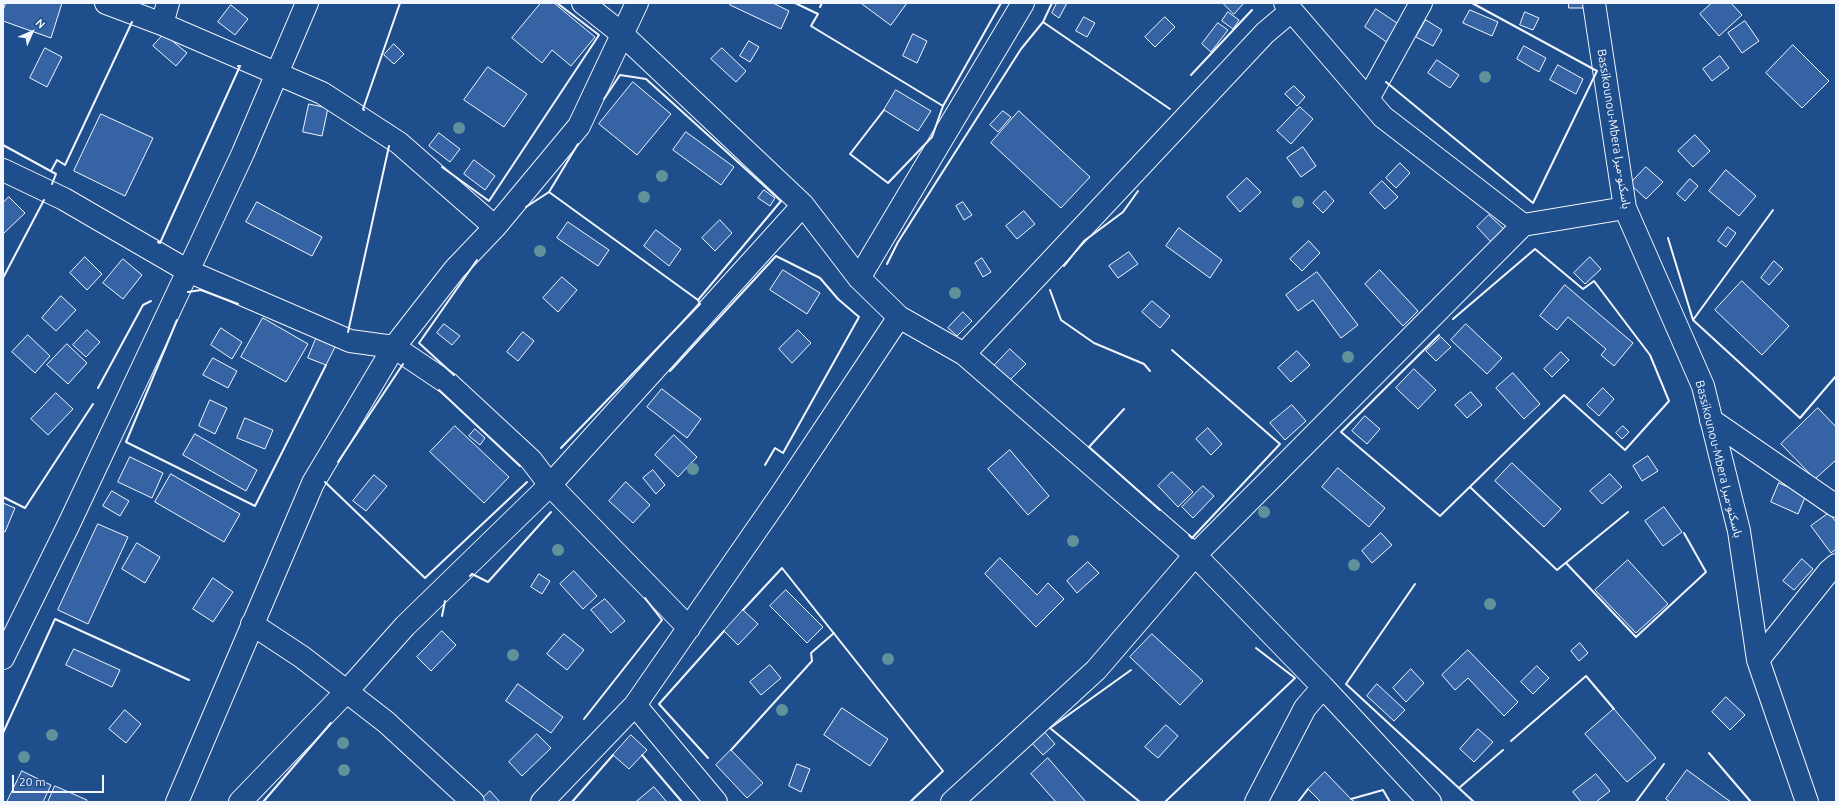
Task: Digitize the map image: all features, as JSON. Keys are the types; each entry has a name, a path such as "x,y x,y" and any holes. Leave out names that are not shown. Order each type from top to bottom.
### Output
{"street":[{"path":"106,3 162,24 322,93 399,143 495,228"},
{"path":"162,24 168,3"},
{"path":"4,656 69,524 243,153 307,3"},
{"path":"583,3 622,32 803,205 859,278 899,317 964,354 1195,554 1323,687 1430,802"},
{"path":"177,802 313,484 394,347 455,269 495,228 579,126 637,3"},
{"path":"859,278 1023,3"},
{"path":"1368,99 1421,3"},
{"name":"Bassikounou-Mbera باسكنو-مبرا","path":"1594,3 1626,208 1703,386 1739,531 1758,660 1807,802"},
{"path":"964,354 1288,7 1383,117 1523,225"},
{"path":"3,170 64,199 188,271 350,340 394,347 449,384 530,460 550,485 689,628"},
{"path":"240,802 347,691 405,626 550,485 803,205"},
{"path":"952,802 1096,670 1195,554 1523,225 1626,208"},
{"path":"542,802 635,705 780,496 899,317"},
{"path":"1711,420 1836,506"},
{"path":"1758,660 1834,571"},
{"path":"252,624 302,657 386,722 473,802"},
{"path":"1256,802 1305,708 1323,687"},
{"path":"635,705 716,802"}],"building":[{"path":"6,3 62,3 51,38 3,21 3,11"},
{"path":"541,3 554,3 595,37 571,66 552,50 542,63 512,38"},
{"path":"731,3 773,3 789,11 781,29 730,5"},
{"path":"861,3 907,3 891,25"},
{"path":"1057,3 1067,3 1059,18 1052,13"},
{"path":"1223,3 1244,3 1234,14"},
{"path":"1569,3 1586,3 1586,8 1569,8"},
{"path":"1712,3 1731,3 1742,15 1719,36 1700,14"},
{"path":"231,5 248,19 235,35 218,22"},
{"path":"1376,9 1400,25 1388,43 1365,27"},
{"path":"1470,10 1498,22 1492,36 1463,23"},
{"path":"1228,12 1239,20 1233,29 1222,21"},
{"path":"1525,12 1539,18 1533,30 1520,25"},
{"path":"1084,17 1095,23 1087,37 1076,31"},
{"path":"1165,17 1175,27 1155,47 1145,37"},
{"path":"1426,20 1442,30 1433,46 1416,37"},
{"path":"1745,21 1759,41 1742,53 1728,33"},
{"path":"1218,23 1228,30 1211,52 1202,44"},
{"path":"164,34 187,53 176,66 153,46"},
{"path":"913,34 927,41 917,63 903,56"},
{"path":"749,41 759,47 750,62 740,56"},
{"path":"394,44 404,54 394,64 384,55"},
{"path":"1793,45 1829,81 1802,108 1766,73"},
{"path":"1524,46 1546,58 1539,72 1517,59"},
{"path":"45,48 62,57 47,87 30,78"},
{"path":"722,48 746,71 736,82 711,59"},
{"path":"1720,56 1729,68 1712,81 1703,69"},
{"path":"1437,60 1459,75 1450,88 1428,73"},
{"path":"1558,65 1583,79 1576,94 1550,80"},
{"path":"488,67 527,94 504,127 464,100"},
{"path":"633,82 671,114 637,155 599,124"},
{"path":"1294,86 1305,97 1297,106 1285,94"},
{"path":"896,90 931,111 918,131 884,110"},
{"path":"309,104 328,108 322,136 303,132"},
{"path":"1300,107 1313,119 1291,144 1277,131"},
{"path":"1003,111 1011,117 998,132 990,125"},
{"path":"1019,111 1090,177 1061,208 991,143"},
{"path":"101,114 153,138 125,196 74,171"},
{"path":"686,132 734,167 721,185 673,150"},
{"path":"439,133 460,149 450,162 429,146"},
{"path":"1695,135 1710,151 1693,167 1678,151"},
{"path":"1303,147 1316,166 1301,177 1287,158"},
{"path":"474,160 495,176 485,190 464,174"},
{"path":"1400,163 1410,173 1396,188 1386,178"},
{"path":"1646,167 1663,182 1646,199 1630,184"},
{"path":"1726,170 1756,196 1739,216 1709,191"},
{"path":"1247,178 1261,192 1240,212 1227,197"},
{"path":"1690,179 1698,186 1685,201 1677,194"},
{"path":"1382,181 1398,197 1385,209 1370,193"},
{"path":"764,190 775,198 770,206 758,198"},
{"path":"1325,191 1334,201 1323,213 1313,203"},
{"path":"9,197 25,213 3,234 3,203"},
{"path":"257,202 322,237 312,256 246,222"},
{"path":"963,202 972,215 964,220 956,206"},
{"path":"1024,211 1035,224 1017,239 1006,226"},
{"path":"1489,215 1504,229 1491,242 1477,227"},
{"path":"720,220 732,233 715,251 702,238"},
{"path":"568,222 609,250 598,266 557,238"},
{"path":"1728,227 1736,233 1726,247 1718,241"},
{"path":"1179,228 1222,260 1210,278 1166,246"},
{"path":"656,230 681,249 669,266 644,246"},
{"path":"1309,241 1320,253 1302,271 1290,259"},
{"path":"1129,252 1138,264 1118,278 1109,266"},
{"path":"85,257 102,274 87,290 70,273"},
{"path":"1590,257 1601,269 1585,284 1574,273"},
{"path":"982,258 991,272 983,277 975,263"},
{"path":"123,259 142,275 123,299 103,283"},
{"path":"1774,261 1783,269 1769,285 1761,278"},
{"path":"783,270 820,293 807,314 770,290"},
{"path":"1380,270 1418,311 1403,326 1365,284"},
{"path":"1317,272 1358,325 1341,338 1313,300 1298,311 1286,295"},
{"path":"562,277 577,290 558,312 543,298"},
{"path":"1742,281 1789,326 1762,355 1715,310"},
{"path":"1565,285 1633,343 1614,366 1601,355 1606,349 1568,317 1557,330 1540,316"},
{"path":"61,296 76,310 56,331 42,318"},
{"path":"1152,301 1170,316 1160,328 1142,312"},
{"path":"963,312 972,321 957,336 948,328"},
{"path":"263,318 308,344 286,382 241,357"},
{"path":"444,324 460,336 452,345 437,333"},
{"path":"1466,324 1502,358 1487,374 1451,340"},
{"path":"221,328 242,342 232,359 211,345"},
{"path":"87,330 100,342 86,357 73,345"},
{"path":"798,330 811,343 792,363 779,349"},
{"path":"523,332 534,341 518,361 507,352"},
{"path":"318,334 337,343 326,365 308,358"},
{"path":"28,335 50,356 35,373 12,352"},
{"path":"1441,337 1451,347 1436,361 1426,351"},
{"path":"67,344 87,363 68,384 47,365"},
{"path":"1010,349 1026,364 1009,381 994,366"},
{"path":"1297,351 1310,365 1291,382 1278,368"},
{"path":"1561,352 1569,360 1552,377 1544,369"},
{"path":"213,358 237,371 228,388 203,375"},
{"path":"1414,369 1436,390 1418,409 1396,388"},
{"path":"1513,373 1540,404 1524,419 1496,388"},
{"path":"1603,388 1614,399 1599,416 1587,405"},
{"path":"662,389 701,419 687,438 647,407"},
{"path":"1471,392 1482,405 1467,418 1455,405"},
{"path":"56,393 73,409 48,435 31,419"},
{"path":"210,400 227,408 215,434 199,426"},
{"path":"1292,405 1306,421 1285,440 1270,423"},
{"path":"1818,408 1836,427 1836,460 1815,479 1781,444"},
{"path":"1365,416 1380,429 1367,444 1352,431"},
{"path":"245,418 273,430 265,449 237,438"},
{"path":"455,426 509,477 484,503 430,452"},
{"path":"1623,426 1629,432 1622,439 1616,433"},
{"path":"1208,428 1222,444 1211,455 1196,439"},
{"path":"475,429 485,438 480,445 469,436"},
{"path":"195,434 257,470 246,491 183,455"},
{"path":"674,435 697,457 678,477 655,455"},
{"path":"1010,450 1049,496 1028,515 988,469"},
{"path":"1648,456 1658,471 1642,481 1633,466"},
{"path":"130,457 163,473 152,498 118,482"},
{"path":"1512,463 1561,509 1544,527 1495,481"},
{"path":"1338,468 1385,508 1369,527 1322,487"},
{"path":"653,470 665,485 656,494 643,478"},
{"path":"1172,472 1193,492 1178,507 1158,486"},
{"path":"171,474 240,514 224,542 155,502"},
{"path":"1610,474 1622,487 1602,504 1590,491"},
{"path":"374,475 387,486 366,511 353,501"},
{"path":"626,482 650,505 633,523 609,501"},
{"path":"1779,483 1806,495 1798,514 1771,502"},
{"path":"1203,486 1214,496 1193,518 1182,507"},
{"path":"112,491 129,501 120,516 103,506"},
{"path":"3,503 15,508 5,532 3,531"},
{"path":"1664,507 1682,532 1663,546 1645,521"},
{"path":"1829,513 1836,522 1836,549 1831,553 1811,526"},
{"path":"98,524 128,537 88,624 58,610"},
{"path":"1381,533 1392,545 1372,563 1362,551"},
{"path":"137,543 160,557 145,583 122,569"},
{"path":"1000,558 1037,595 1048,583 1064,599 1036,627 985,574"},
{"path":"1802,559 1813,569 1794,590 1783,581"},
{"path":"1628,560 1668,604 1636,633 1595,590"},
{"path":"1088,562 1099,573 1077,593 1067,581"},
{"path":"574,571 597,596 583,609 560,584"},
{"path":"539,574 550,581 542,594 531,587"},
{"path":"213,578 233,592 213,622 193,609"},
{"path":"786,590 823,627 807,643 770,606"},
{"path":"605,599 625,621 611,633 591,610"},
{"path":"743,610 758,624 738,645 724,631"},
{"path":"442,631 456,645 431,671 417,657"},
{"path":"564,634 584,650 567,670 547,654"},
{"path":"1152,634 1203,681 1180,705 1130,657"},
{"path":"1580,643 1588,653 1579,661 1571,651"},
{"path":"74,649 120,670 112,687 66,665"},
{"path":"1468,650 1518,702 1504,716 1468,678 1455,690 1442,675"},
{"path":"770,665 781,678 761,695 750,682"},
{"path":"1537,666 1549,678 1533,694 1521,682"},
{"path":"1411,669 1424,683 1406,702 1393,688"},
{"path":"518,684 563,717 551,733 506,701"},
{"path":"1377,684 1405,710 1394,721 1367,696"},
{"path":"1726,697 1745,715 1730,730 1712,712"},
{"path":"842,708 888,739 870,766 824,735"},
{"path":"1614,709 1656,758 1627,782 1585,734"},
{"path":"125,710 141,724 126,743 109,729"},
{"path":"1166,725 1178,736 1158,758 1145,747"},
{"path":"1042,729 1055,744 1043,755 1030,741"},
{"path":"1478,729 1493,742 1474,762 1460,749"},
{"path":"537,734 551,748 522,776 509,762"},
{"path":"631,735 647,750 629,769 613,755"},
{"path":"731,750 763,783 747,798 716,765"},
{"path":"1048,758 1086,802 1056,802 1031,774"},
{"path":"797,764 810,769 801,792 789,786"},
{"path":"1687,770 1731,802 1670,802 1666,799"},
{"path":"22,771 51,785 43,802 7,802"},
{"path":"1325,772 1355,802 1321,802 1308,789"},
{"path":"1596,774 1610,791 1596,802 1581,802 1573,792"},
{"path":"55,786 87,800 86,802 48,802"},
{"path":"654,787 667,802 636,802"},
{"path":"490,791 500,802 480,801"}],"wall":[{"path":"364,110 363,109 400,3"},
{"path":"442,167 489,201 599,35 557,3"},
{"path":"795,3 818,14 811,26 943,106 1001,3"},
{"path":"820,7 822,3"},
{"path":"887,264 898,242 1021,49 1043,22 1052,3"},
{"path":"1386,82 1533,203 1597,71 1472,3"},
{"path":"1191,75 1252,10"},
{"path":"51,171 57,160 65,165 132,22"},
{"path":"1043,22 1170,109"},
{"path":"158,242 160,243 240,66 238,66"},
{"path":"578,144 549,192 698,300 781,201 646,79 620,75 604,99"},
{"path":"884,110 850,154 888,183 932,137 943,106"},
{"path":"3,145 56,174 52,184"},
{"path":"348,332 389,146"},
{"path":"1064,266 1084,241 1123,212 1138,191"},
{"path":"526,207 549,192"},
{"path":"3,278 44,200"},
{"path":"1693,320 1773,210"},
{"path":"1668,238 1693,320 1800,418 1836,376"},
{"path":"1439,335 1341,432 1440,516 1564,395 1625,450 1669,401 1650,355 1594,281 1583,289 1535,249 1453,319"},
{"path":"670,371 776,256 820,278 838,299 859,317 783,453 775,448 765,465"},
{"path":"454,375 419,343 477,260"},
{"path":"188,292 201,290 238,304"},
{"path":"1050,290 1061,320 1094,343 1144,364 1150,371"},
{"path":"561,448 700,304 698,300"},
{"path":"98,388 143,305 151,301"},
{"path":"177,320 126,442 255,506 326,365"},
{"path":"1172,350 1280,444 1192,538 1189,535"},
{"path":"338,462 403,364"},
{"path":"439,390 520,466"},
{"path":"3,497 25,508 93,404"},
{"path":"1124,409 1089,447 1160,510"},
{"path":"325,482 425,578 527,482"},
{"path":"1470,487 1557,570 1628,512"},
{"path":"470,576 472,574 488,582 551,512"},
{"path":"1566,563 1636,637 1706,572 1684,533"},
{"path":"743,610 782,568 943,771 910,802"},
{"path":"1415,584 1346,684 1474,802"},
{"path":"584,719 662,620 645,598"},
{"path":"442,616 445,601"},
{"path":"3,733 55,619 189,680"},
{"path":"708,758 659,704 724,631"},
{"path":"731,750 812,661 811,653 834,633"},
{"path":"1165,802 1295,678 1256,648"},
{"path":"1131,670 1050,728 1140,802"},
{"path":"1511,741 1586,676 1614,709"},
{"path":"263,802 331,723"},
{"path":"1459,788 1503,750"},
{"path":"1709,753 1751,802"},
{"path":"572,802 613,755"},
{"path":"642,755 682,802"},
{"path":"1636,802 1664,764"},
{"path":"1298,802 1308,789"},
{"path":"1351,799 1383,790 1390,802"}]}
